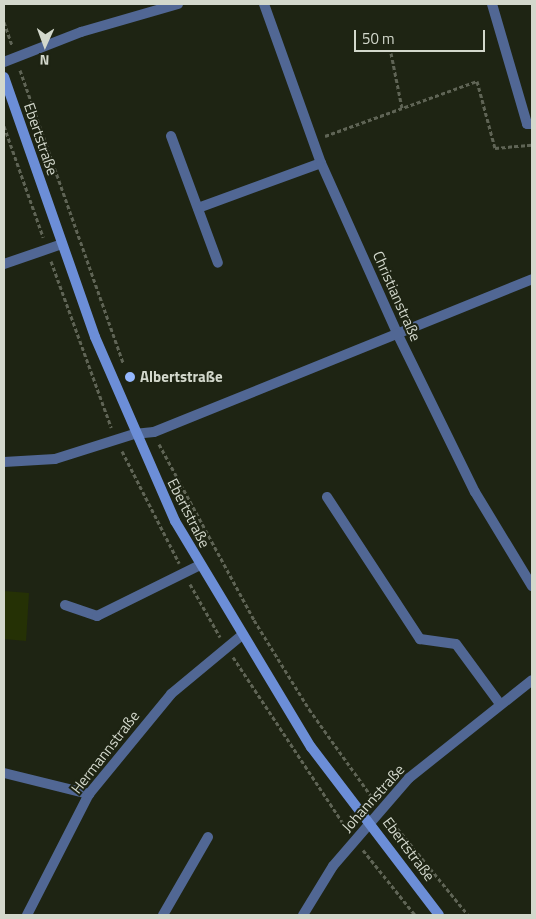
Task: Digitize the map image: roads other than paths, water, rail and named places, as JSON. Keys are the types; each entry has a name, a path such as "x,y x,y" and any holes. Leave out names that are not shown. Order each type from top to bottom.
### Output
{"street":[{"path":"4,62 81,32 178,4"},
{"name":"Christianstraße","path":"264,4 321,163 397,333 475,492 532,586"},
{"path":"492,4 527,124 532,124"},
{"name":"Ebertstraße","path":"4,77 62,244 134,434 200,566 311,747 439,915"},
{"path":"171,136 218,263"},
{"path":"198,208 321,163"},
{"path":"4,264 62,244"},
{"path":"4,462 55,459 134,434 154,432 532,279"},
{"path":"327,497 420,639 456,644 500,704"},
{"path":"65,605 97,616 200,566"},
{"name":"Hermannstraße","path":"27,915 88,794 171,694 242,635"},
{"name":"Johannstraße","path":"303,915 354,841 409,778 532,680"},
{"path":"4,773 88,794"},
{"path":"164,915 208,837"}],"place":[{"name":"Albertstraße","path":"130,377"}]}
